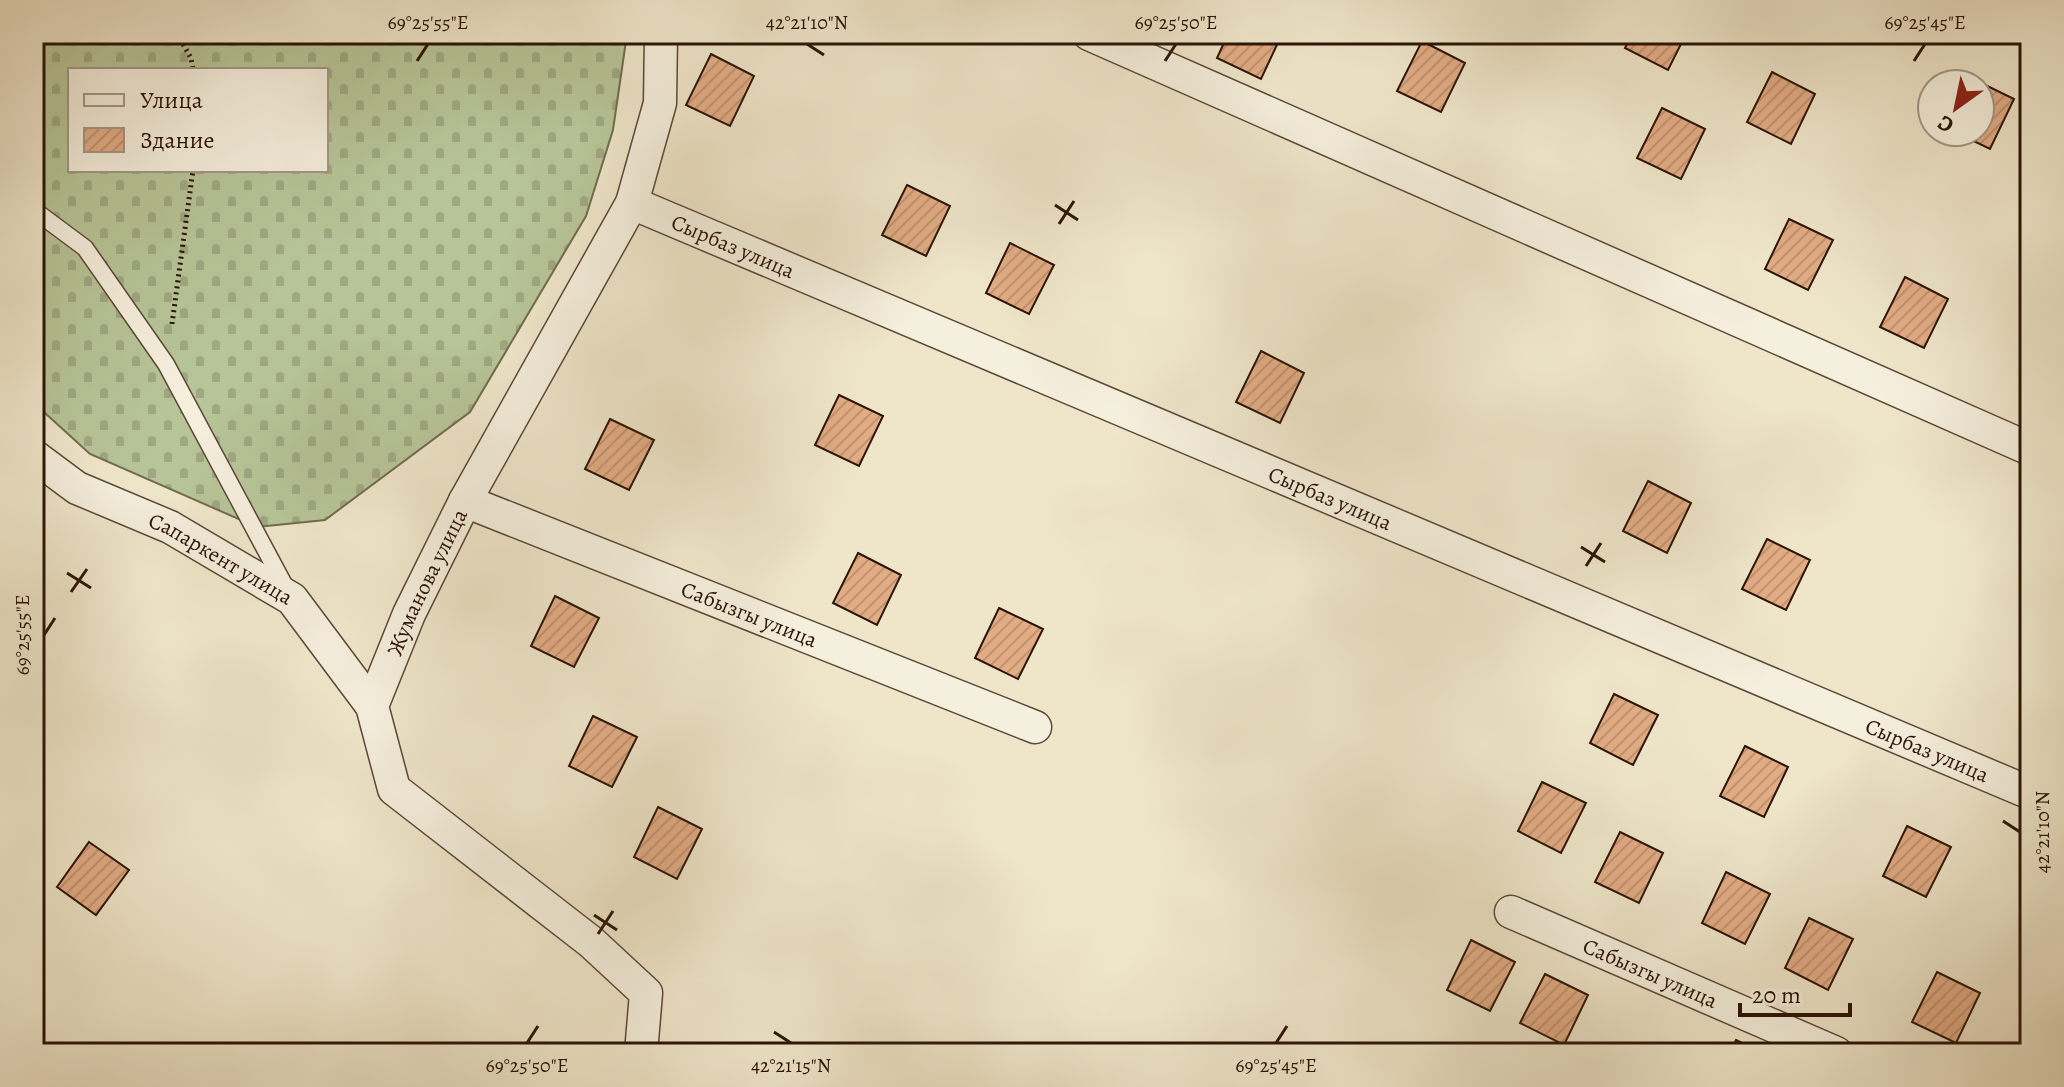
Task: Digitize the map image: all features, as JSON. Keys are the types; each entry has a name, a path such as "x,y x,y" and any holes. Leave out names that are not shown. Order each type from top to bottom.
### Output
{"street":[{"name":"Жуманова улица","path":"372,706 409,614 465,501 632,203 660,103 661,34"},
{"path":"1089,34 2030,449"},
{"name":"Сырбаз улица","path":"632,203 2030,793"},
{"name":"Сапаркент улица","path":"34,456 77,488 170,527 292,599 372,706"},
{"name":"Сабызгы улица","path":"465,501 1035,727"},
{"path":"372,706 394,789 591,942 646,993 641,1053"},
{"name":"Сабызгы улица","path":"1511,912 1836,1053"}],"lane":[{"path":"34,210 85,248 166,364 292,599"}],"path":[{"path":"177,34 191,58 193,68"},
{"path":"166,364 193,172"}],"green space":[{"path":"34,34 627,34 613,130 586,216 470,412 325,520 257,527 90,454 34,403"}],"building":[{"path":"1228,34 1282,34 1261,79 1217,58"},
{"path":"1632,34 1686,34 1668,70 1625,48"},
{"path":"1422,41 1465,63 1441,112 1397,91"},
{"path":"711,54 754,76 730,126 686,105"},
{"path":"1772,72 1815,94 1791,144 1747,122"},
{"path":"1996,90 2014,99 1996,136"},
{"path":"1662,108 1705,129 1681,179 1637,158"},
{"path":"907,185 950,206 926,256 882,235"},
{"path":"1789,219 1833,240 1808,290 1765,269"},
{"path":"1010,243 1054,265 1029,314 986,293"},
{"path":"1905,277 1948,299 1924,348 1880,327"},
{"path":"1261,351 1304,373 1280,423 1236,402"},
{"path":"839,395 883,416 859,466 815,445"},
{"path":"610,419 654,440 629,490 585,469"},
{"path":"1648,481 1691,503 1667,553 1623,531"},
{"path":"1767,539 1810,560 1786,610 1742,589"},
{"path":"858,553 901,575 877,625 833,603"},
{"path":"555,596 599,618 574,667 531,646"},
{"path":"999,608 1043,629 1018,679 975,658"},
{"path":"1614,694 1658,715 1633,765 1590,743"},
{"path":"593,716 637,737 612,787 569,766"},
{"path":"1745,746 1788,767 1764,817 1720,796"},
{"path":"1542,782 1586,803 1561,853 1518,831"},
{"path":"658,807 702,829 677,879 634,857"},
{"path":"1907,826 1951,847 1926,897 1883,876"},
{"path":"1620,832 1663,853 1639,903 1595,882"},
{"path":"89,842 129,870 96,915 57,887"},
{"path":"1726,872 1770,894 1745,944 1702,923"},
{"path":"1809,918 1853,939 1828,990 1785,968"},
{"path":"1471,940 1515,962 1490,1011 1447,990"},
{"path":"1937,972 1980,993 1956,1043 1912,1022"},
{"path":"1545,974 1588,995 1564,1045 1520,1023"},
{"path":"1736,1040 1762,1053 1730,1053"}]}
